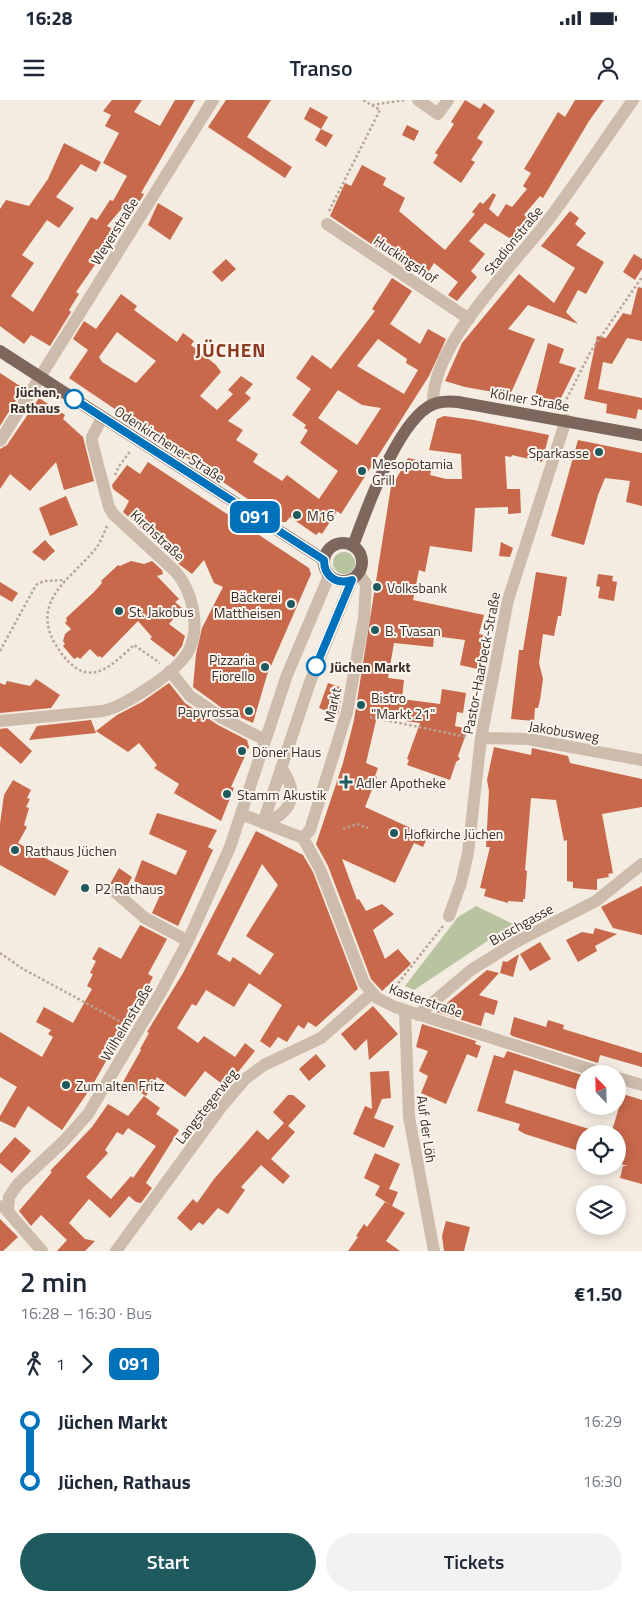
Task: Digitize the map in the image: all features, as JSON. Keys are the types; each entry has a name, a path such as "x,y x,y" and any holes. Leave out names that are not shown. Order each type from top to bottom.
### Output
{"main road":[{"name":"Odenkirchener Straße","path":"0,351 324,560"},
{"name":"Kölner Straße","path":"433,404 458,402 642,435"},
{"path":"356,577 339,582 329,576 324,560 332,546 343,543 353,546 382,473 416,417 433,404"},
{"name":"Markt","path":"353,546 358,550 363,562 356,577"}],"street":[{"name":"Weyerstraße","path":"0,441 213,100"},
{"path":"418,100 438,114 448,100"},
{"name":"Stadionstraße","path":"433,404 433,389 438,375 469,319 552,215 633,100"},
{"name":"Huckingshof","path":"327,224 469,319"},
{"name":"Kirchstraße","path":"0,721 113,709 137,696 170,671 183,659 190,648 193,618 189,593 175,571 113,514 92,442 92,437 102,418"},
{"name":"Pastor-Haarbeck-Straße","path":"449,916 461,883 468,853 481,738 508,600 561,419"},
{"path":"303,838 241,814 295,654 329,576"},
{"path":"263,823 316,666 356,577"},
{"name":"Markt","path":"303,838 310,830 347,712 364,618 366,584 356,577"},
{"path":"170,671 190,696 222,718 265,740"},
{"name":"Jakobusweg","path":"481,738 528,740 642,760"},
{"path":"263,823 283,814 290,801 290,783 281,768"},
{"name":"Wilhelmstraße","path":"3,1211 14,1189 82,1121 138,1031 188,941 218,876 241,814"},
{"name":"Kasterstraße","path":"303,838 320,870 363,980 372,993 382,1002 576,1065"},
{"name":"Buschgasse","path":"418,1015 471,970 516,942 596,901 642,864"},
{"path":"115,892 145,918 188,941"},
{"name":"Langstegerweg","path":"116,1251 222,1106 245,1079 264,1064 321,1038 372,993"},
{"name":"Auf der Löh","path":"405,1010 409,1117 434,1251"},
{"path":"626,1080 642,1085"},
{"path":"3,1211 42,1251"}],"path":[{"path":"327,224 329,211 380,110 363,100"},
{"path":"372,105 405,100"},
{"path":"561,419 591,350 642,277"},
{"path":"103,485 113,478 119,466 138,441"},
{"path":"113,514 98,545 65,580 49,604 47,619 57,647 72,665 85,672 98,671 110,666 134,645 170,671"},
{"path":"0,651 36,585 46,581 65,580"},
{"path":"0,641 4,643"},
{"path":"370,717 426,730 481,738"},
{"path":"343,828 357,824 368,828"},
{"path":"382,1002 431,944 449,916"},
{"path":"0,953 23,969 138,1031"}],"green space":[{"path":"344,552 352,555 355,563 352,571 344,574 336,571 333,563 336,555"},
{"path":"476,906 513,924 414,990 405,986 458,917"}],"building":[{"path":"112,100 142,100 134,112 160,126 175,100 195,100 141,193 144,194 136,208 128,204 125,209 123,207 107,226 118,232 76,292 79,294 69,310 71,312 50,346 31,335 24,344 0,326 0,209 6,200 29,206 48,179 64,143 101,162 96,172 81,164 56,197 74,208 59,228 47,220 22,255 34,263 11,296 33,312 91,217 97,220 110,200 113,201 127,176 103,163 119,133 105,126 111,115 103,111"},
{"path":"226,100 271,100 247,137 292,167 285,178 208,127"},
{"path":"465,100 480,109 484,103 495,111 477,138 483,142 471,160 475,162 461,183 433,163 438,155 435,153 454,124 451,122"},
{"path":"575,100 604,100 589,121 543,198 540,196 524,215 527,217 513,240 485,223 469,241 485,254 471,271 477,277 457,301 448,295 458,282 434,263 429,271 416,263 411,271 330,216 345,183 351,186 362,165 386,178 383,185 405,198 399,211 445,250 475,214 472,212 480,202 483,204 493,193 496,195 489,209 498,217 506,204 512,207 527,189 523,186 531,173 524,169 558,112 565,117"},
{"path":"310,107 328,117 321,129 304,119"},
{"path":"407,125 419,131 414,141 402,135"},
{"path":"321,129 333,135 326,147 315,140"},
{"path":"158,203 183,218 170,240 148,225"},
{"path":"570,211 579,218 575,224 586,233 576,245 604,262 586,294 578,290 566,312 578,324 528,305 508,329 535,339 510,395 465,387 445,381 462,343 519,274 554,303 575,268 541,246"},
{"path":"634,254 642,259 642,269 635,280 623,272"},
{"path":"226,259 236,269 222,282 212,272"},
{"path":"392,278 412,291 390,324 420,344 428,329 446,339 429,376 341,514 337,511 322,534 319,532 316,535 290,517 286,522 282,522 69,378 88,350 73,339 84,321 96,329 121,294 137,306 134,310 177,342 183,333 194,341 191,345 216,365 221,372 200,396 217,410 233,394 228,390 241,376 253,384 245,393 251,398 228,421 243,430 236,440 258,454 253,462 282,481 287,475 319,499 338,471 300,443 308,430 304,428 306,425 292,415 311,389 296,378 312,355 331,369 375,311 372,309","holes":["117,332 156,361 136,383 102,362 99,357","378,339 407,359 406,363 418,370 404,394 357,366","338,390 362,405 381,408 357,445 318,418"]},
{"path":"638,287 642,288 642,341 627,338 612,364 603,362 598,389 642,398 642,410 638,409 636,419 606,413 607,404 584,399 597,336 606,338 623,313 631,315"},
{"path":"548,343 564,349 559,363 576,368 558,404 534,400"},
{"path":"0,373 20,386 21,392 0,426"},
{"path":"39,398 65,415 63,419 83,437 94,481 64,490 56,462 30,491 10,474 0,489 0,449 7,445"},
{"path":"444,416 549,435 542,462 512,455 511,457 505,456 507,489 520,489 521,513 508,514 508,507 475,508 472,552 430,546 425,572 419,570 413,600 484,615 479,634 484,635 480,656 483,656 482,670 460,665 465,640 434,636 433,647 394,643 388,678 404,680 402,699 440,704 442,689 466,693 463,713 457,712 455,726 468,729 458,756 460,759 456,762 450,780 407,765 409,760 407,759 420,723 405,721 405,715 378,712 366,763 378,768 375,776 377,777 365,807 428,836 423,847 414,843 395,883 342,859 357,900 359,899 366,911 382,904 394,914 373,930 385,959 398,949 411,964 382,991 371,979 328,866 316,844 343,763 354,720 392,480 395,481 408,458 433,464 430,475 446,479 462,479 461,454 429,450 437,419"},
{"path":"578,440 642,453 642,506 626,502 630,481 605,478 598,495 584,545 551,536"},
{"path":"148,462 309,568 311,574 267,675 253,723 226,711 193,687 196,654 202,628 223,587 214,583 204,560 192,574 180,565 123,512 129,501 113,489 112,485 127,465 140,474"},
{"path":"66,496 78,525 50,536 39,508"},
{"path":"45,540 55,551 44,561 32,552"},
{"path":"501,542 513,548 510,557 499,556"},
{"name":"St. Jakobus","path":"131,561 144,564 152,561 162,570 163,574 157,576 179,599 175,602 182,608 169,624 185,636 182,646 174,657 150,639 152,637 138,621 102,658 98,657 90,649 80,659 78,657 74,659 63,646 65,644 63,641 65,634 71,629 65,623 67,621 66,618 94,592 102,583 101,581 118,565 120,566"},
{"path":"536,572 567,577 561,616 558,616 554,636 543,634 539,663 543,679 538,708 535,708 534,721 511,719 519,650 523,650"},
{"path":"598,574 613,576 612,581 617,582 614,601 598,598 600,587 596,586"},
{"path":"0,582 18,593 12,602 0,595"},
{"path":"36,679 60,695 51,708 0,713 0,683 5,685 7,681 30,686"},
{"path":"169,683 185,703 218,725 247,740 249,747 231,787 234,788 221,821 174,793 179,784 154,768 157,765 139,743 128,752 96,731 117,715 142,702"},
{"path":"328,683 343,688 338,715 319,708"},
{"path":"91,720 96,733 29,740 37,726"},
{"path":"7,728 32,751 21,764 0,746 0,729"},
{"path":"494,747 531,755 532,748 568,756 570,763 642,779 642,807 602,814 613,873 608,874 609,877 597,879 597,890 573,888 573,882 567,881 567,840 564,841 556,800 531,798 525,870 527,871 525,899 523,899 523,902 508,901 508,903 484,896 486,889 480,888 490,847 486,847 489,791 487,780"},
{"name":"Rathaus Jüchen","path":"13,780 31,790 27,798 30,799 26,807 29,808 24,825 27,827 18,843 69,871 55,896 0,865 0,824 4,795"},
{"path":"157,813 217,830 208,847 213,850 178,926 152,913 161,893 134,881 142,860 176,875 187,851 149,834"},
{"path":"256,831 303,855 313,872 358,989 316,1027 308,1022 304,1029 298,1025 287,1042 278,1037 270,1048 260,1041 282,1005 249,983 234,1007 206,990 196,1006 192,1004 177,1028 198,1043 204,1036 235,1057 245,1043 255,1051 226,1087 205,1071 185,1097 157,1077 146,1096 123,1082 141,1050 149,1033 147,1032 183,973","holes":["262,864 278,885 246,936 274,954 260,975 233,957 230,962 217,954"]},
{"path":"119,868 132,877 125,890 117,884 110,884"},
{"path":"642,886 642,935 613,928 601,907"},
{"path":"140,925 167,939 148,974 153,977 140,1001 144,1004 132,1024 128,1022 92,1086 62,1130 28,1106 15,1128 0,1121 0,1116 17,1087 0,1077 0,1032 42,1057 53,1037 48,1034 51,1030 36,1022 44,1007 73,1023 92,989 87,986 93,974 90,973 96,961 92,959 99,947 121,959"},
{"path":"595,928 617,934 595,946 597,951 578,962 566,940 582,932 593,934"},
{"path":"540,942 551,959 530,971 520,954"},
{"path":"519,954 513,977 500,973 503,961 507,962"},
{"path":"487,970 499,973 479,995 498,1001 494,1015 485,1012 481,1026 436,1012"},
{"path":"373,1006 398,1034 369,1060 367,1039 355,1051 341,1034"},
{"path":"514,1017 546,1027 548,1020 564,1025 563,1029 642,1053 642,1067 600,1055 598,1063 512,1036 510,1034"},
{"path":"422,1024 476,1041 475,1044 481,1046 477,1058 467,1054 446,1104 421,1093 428,1076 419,1071 428,1051 416,1047"},
{"path":"507,1051 576,1073 576,1089 514,1070 505,1103 576,1125 576,1150 525,1134 518,1130 520,1124 477,1111 494,1055 504,1058"},
{"path":"316,1054 326,1066 309,1081 299,1069"},
{"path":"389,1071 391,1098 382,1099 374,1118 394,1126 384,1148 353,1134 365,1106 372,1109 370,1072"},
{"path":"288,1095 293,1095 306,1106 288,1126 295,1132 271,1159 290,1176 283,1184 261,1165 241,1187 245,1190 228,1214 218,1208 203,1225 199,1222 191,1231 177,1218 193,1199 197,1203 214,1179 257,1130 268,1140 284,1123 273,1112"},
{"path":"626,1095 642,1100 642,1184 620,1178 621,1175 626,1175 626,1166 628,1166 626,1165 626,1125 614,1125 617,1115 626,1115"},
{"path":"144,1096 160,1108 156,1114 179,1130 146,1183 152,1188 141,1203 136,1202 129,1196 110,1218 89,1199 69,1223 85,1239 95,1241 85,1251 57,1251 67,1240 41,1215 31,1226 19,1211 52,1172 50,1171 92,1127 108,1104 128,1116","holes":["128,1128 156,1146 133,1178 131,1176 111,1199 86,1177 108,1153 105,1150 117,1132 123,1135"]},
{"path":"15,1137 31,1151 12,1173 0,1163 0,1154"},
{"path":"375,1153 400,1164 389,1189 398,1192 392,1206 375,1195 380,1186 364,1178"},
{"path":"385,1202 405,1213 386,1241 400,1251 348,1251 364,1224 367,1227"},
{"path":"0,1219 18,1237 3,1251 0,1251"},
{"path":"446,1221 470,1227 464,1251 444,1251 442,1236"}],"bus line":[{"name":"091","path":"74,399 324,560 329,576 339,582 352,580 316,666"}],"place":[{"name":"Jüchen, Rathaus","path":"74,399"},
{"name":"Sparkasse","path":"599,452"},
{"name":"Mesopotamia Grill","path":"362,471"},
{"name":"M16","path":"297,515"},
{"name":"Volksbank","path":"377,587"},
{"name":"Bäckerei Mattheisen","path":"291,604"},
{"name":"St. Jakobus","path":"119,611"},
{"name":"B. Tvasan","path":"375,630"},
{"name":"Jüchen Markt","path":"316,666"},
{"name":"Pizzaria Fiorello","path":"265,667"},
{"name":"Bistro \"Markt 21\"","path":"361,705"},
{"name":"Papyrossa","path":"249,711"},
{"name":"Döner Haus","path":"242,751"},
{"name":"Adler Apotheke","path":"346,782"},
{"name":"Stamm Akustik","path":"227,794"},
{"name":"Hofkirche Jüchen","path":"394,833"},
{"name":"Rathaus Jüchen","path":"15,850"},
{"name":"P2 Rathaus","path":"85,888"},
{"name":"Zum alten Fritz","path":"66,1085"}],"district":[{"name":"JÜCHEN","path":"231,349"}]}
